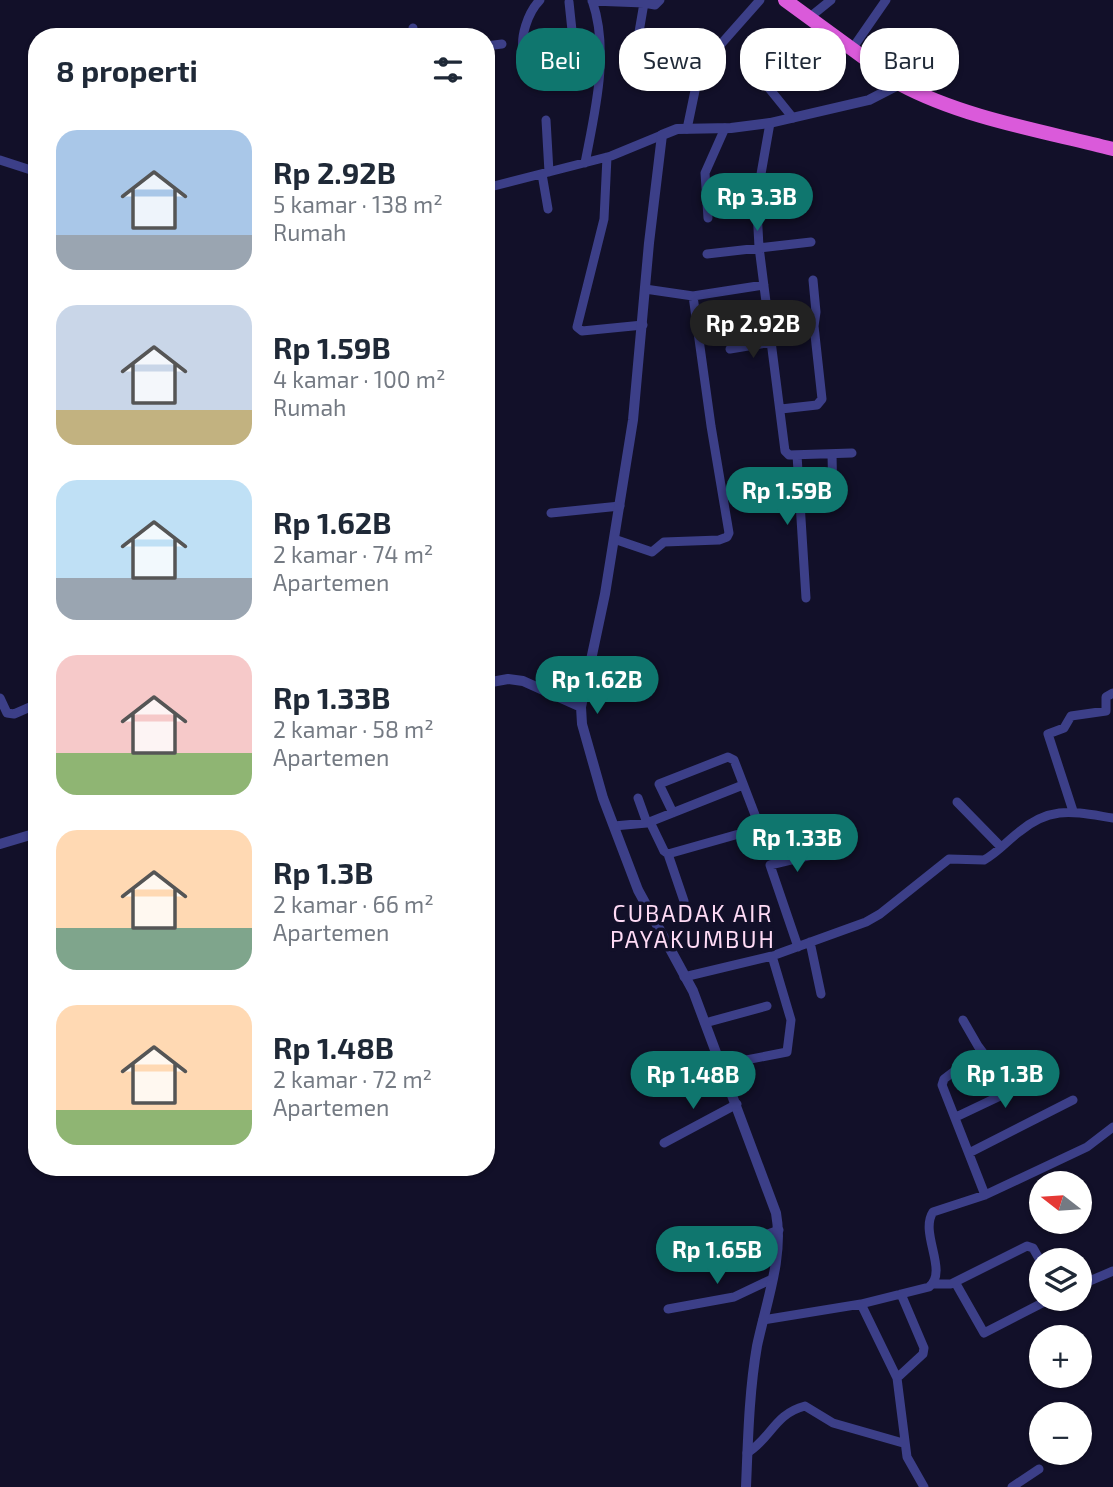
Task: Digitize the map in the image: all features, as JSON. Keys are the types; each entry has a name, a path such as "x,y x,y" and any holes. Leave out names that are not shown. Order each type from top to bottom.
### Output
{"highway":[{"path":"785,0 860,55"},
{"path":"913,91 974,113 1113,149"}],"street":[{"path":"526,28 528,15 540,0"},
{"path":"598,28 592,1 655,5 660,0"},
{"path":"687,129 697,81 706,61 760,0"},
{"path":"810,17 831,0"},
{"path":"852,49 886,0"},
{"path":"569,2 572,28"},
{"path":"640,28 644,3"},
{"path":"495,45 502,44"},
{"path":"585,163 598,91"},
{"path":"771,91 793,118"},
{"path":"495,187 607,157 677,130 771,123 869,100 886,91"},
{"path":"546,120 548,209"},
{"path":"771,123 757,200 759,247 785,452 797,455 852,453"},
{"path":"708,218 705,173 725,128"},
{"path":"662,135 633,420 614,540 581,707 582,724 589,754 638,890 705,1023 776,1213 779,1230 750,1396 746,1487"},
{"path":"607,157 604,219 577,327 582,331 643,325"},
{"path":"0,160 28,169"},
{"path":"707,254 811,242"},
{"path":"781,409 817,405 822,400 814,326 816,312 813,281"},
{"path":"645,289 693,296 764,285"},
{"path":"614,540 652,552 664,542 719,540 727,537 729,533 693,296"},
{"path":"699,332 769,317"},
{"path":"730,349 772,342"},
{"path":"800,507 828,506 833,502 832,454"},
{"path":"797,455 806,598"},
{"path":"551,513 620,506"},
{"path":"495,681 508,679 523,681 581,707"},
{"path":"1073,811 1048,734 1064,729 1071,716 1105,711 1106,696 1113,693"},
{"path":"0,698 7,713 13,714 28,708"},
{"path":"668,854 760,828 734,760 725,757 659,784 673,813"},
{"path":"614,826 648,822 743,785"},
{"path":"638,798 648,822 668,854 684,901"},
{"path":"957,802 1001,847"},
{"path":"684,977 772,956 873,918 949,859 984,860 1026,826 1057,811 1113,818"},
{"path":"0,844 28,836"},
{"path":"798,947 770,865 816,854"},
{"path":"810,942 821,993"},
{"path":"720,1065 787,1052 791,1020 772,956"},
{"path":"705,1023 768,1006"},
{"path":"963,1020 978,1046 1011,1090"},
{"path":"961,1066 942,1083 985,1195"},
{"path":"956,1117 1042,1076"},
{"path":"968,1153 1073,1100"},
{"path":"664,1143 737,1104"},
{"path":"934,1284 936,1273 929,1225 930,1216 936,1210 985,1195 1087,1147 1113,1127"},
{"path":"699,1258 779,1230"},
{"path":"763,1320 861,1304 923,1290 934,1284 945,1285 1027,1246 1033,1248"},
{"path":"1092,1280 1113,1271"},
{"path":"668,1309 734,1297 772,1279"},
{"path":"955,1282 984,1333 1029,1310"},
{"path":"897,1378 923,1354 925,1348 901,1294"},
{"path":"861,1304 897,1378 907,1457 925,1487"},
{"path":"747,1453 759,1445 776,1421 801,1406 833,1423 904,1443"},
{"path":"1012,1487 1039,1469"}],"district":[{"name":"CUBADAK AIR PAYAKUMBUH","path":"693,927"}]}
